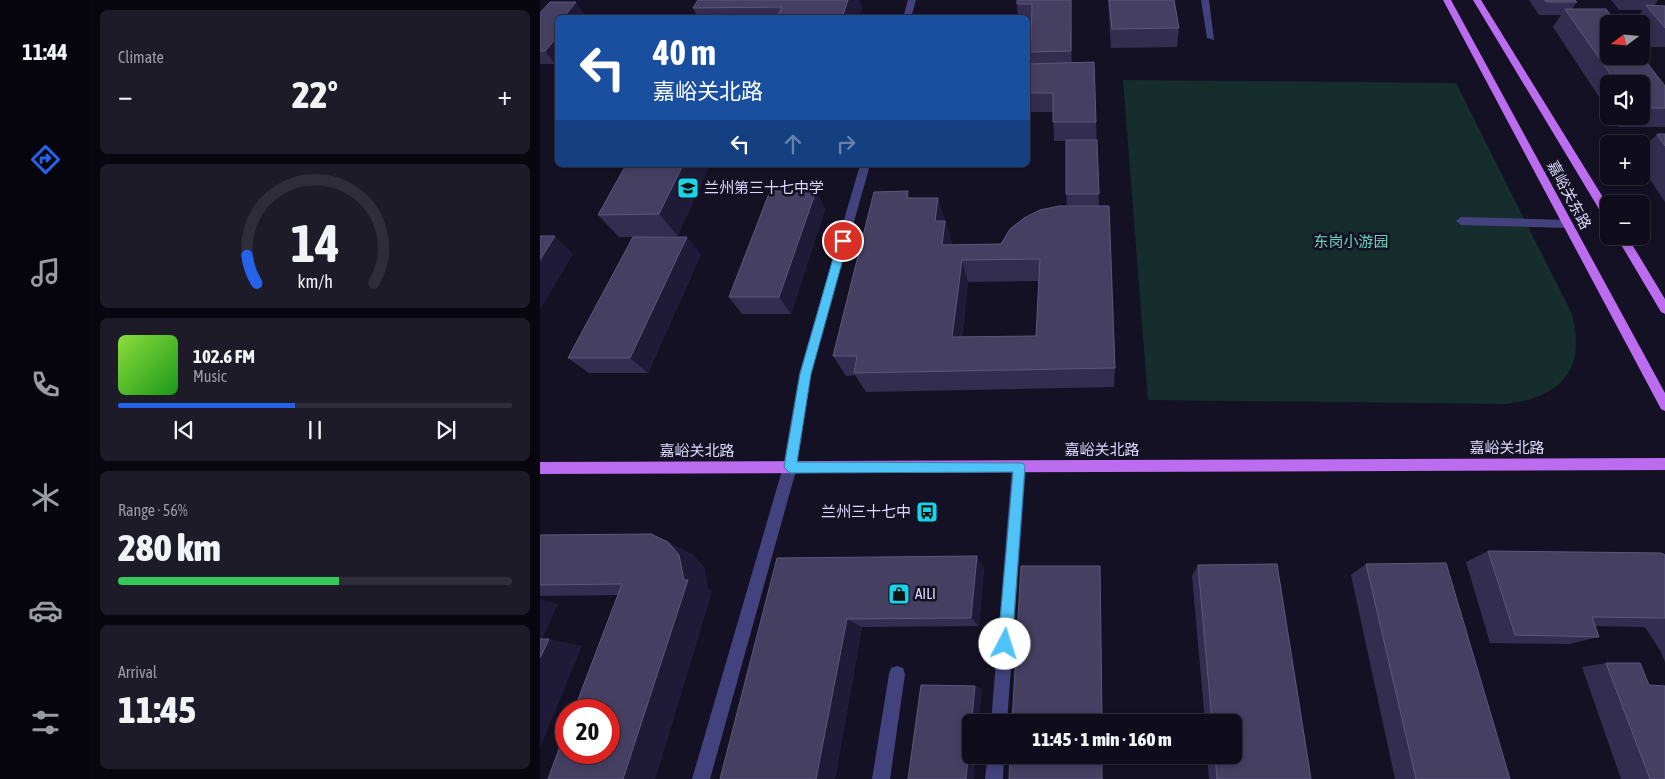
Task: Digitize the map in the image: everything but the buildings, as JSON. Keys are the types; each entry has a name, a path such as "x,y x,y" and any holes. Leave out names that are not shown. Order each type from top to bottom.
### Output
{"main road":[{"name":"嘉峪关东路","path":"1447,0 1665,404"},
{"name":"嘉峪关东路","path":"1477,0 1600,201"},
{"path":"1626,245 1665,309"},
{"name":"嘉峪关北路","path":"540,468 1665,464"}],"street":[{"path":"908,15 912,0"},
{"path":"1205,0 1211,38"},
{"path":"701,779 790,467 805,374 864,167"},
{"path":"1461,221 1568,224"},
{"path":"1000,714 1019,466"},
{"path":"881,779 897,674"},
{"path":"994,779 995,764"}],"green space":[{"name":"东岗小游园","path":"1123,80 1456,83 1572,314 1576,340 1573,363 1568,373 1561,382 1537,397 1506,404 1148,400"}],"place":[{"name":"兰州第三十七中学","path":"688,188"},
{"name":"兰州三十七中","path":"927,512"},
{"name":"AILI","path":"899,594"}],"route":[{"path":"843,241 805,374 790,467 1019,466 1005,644"}]}
